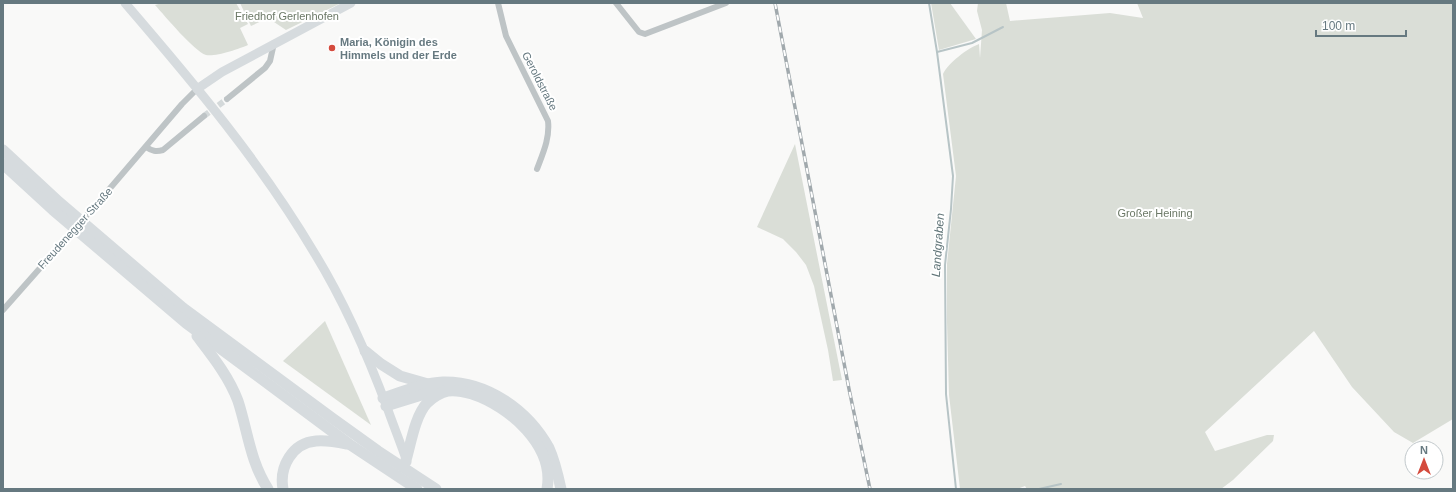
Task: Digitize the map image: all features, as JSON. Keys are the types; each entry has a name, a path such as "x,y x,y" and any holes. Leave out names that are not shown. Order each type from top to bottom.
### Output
{"highway":[{"path":"3,150 59,202 183,308 326,414 378,451 436,489"},
{"path":"3,164 53,210 186,323 349,444 415,489"},
{"path":"186,323 228,378 238,402 254,463 268,489"},
{"path":"365,351 381,364 400,376 428,384"},
{"path":"385,402 428,384 441,382 456,382 473,385 499,397 527,418 539,433 554,460 561,489"},
{"path":"385,402 428,393 447,391 468,393 490,401 503,409 523,426 531,436 542,455 548,476 547,489"},
{"path":"406,460 413,434 422,411 435,397 447,391"},
{"path":"284,489 282,483 286,461 298,448 317,441 349,444"}],"main road":[{"path":"125,3 219,116 274,189 316,255 344,306 365,351 398,437 415,489"},
{"name":"Freudenegger Straße","path":"197,89 222,72 351,3"}],"street":[{"name":"Geroldstraße","path":"498,3 506,36 548,121 549,128 547,140 537,169"},
{"path":"616,3 637,30 643,34 726,3"},
{"path":"706,3 710,9"},
{"path":"226,98 265,68 270,61 274,43"},
{"name":"Freudenegger Straße","path":"3,310 66,240 182,104 197,89"},
{"path":"146,146 151,151 156,152 163,150 204,116"}],"green space":[{"path":"162,3 236,3 248,24 240,28 248,45 221,54 206,55 194,47 155,5"},
{"name":"Friedhof Gerlenhofen","path":"240,3 341,3 286,30 268,18 251,26"},
{"path":"931,3 950,3 976,39 939,50"},
{"name":"Großer Heining","path":"978,3 1006,3 1010,21 1110,13 1143,18 1137,3 1453,3 1453,419 1418,440 1408,440 1394,432 1352,387 1314,331 1205,432 1215,451 1267,435 1274,435 1273,441 1233,480 1221,489 1027,489 1025,486 1017,489 960,489 949,395 947,322 947,264 956,176 943,74 949,65 959,56 979,44 980,58 982,30 977,11"},
{"path":"795,144 842,380 833,381 814,286 806,265 783,239 757,227"},
{"path":"325,321 371,425 283,361"}],"waterway":[{"name":"Landgraben","path":"929,3 953,176 945,265 946,394 956,489"},
{"path":"937,52 972,43 1003,27"},
{"path":"1039,489 1061,484"}],"tunnel":[{"path":"204,116 227,99"}],"railway":[{"path":"775,3 849,389 870,489"}],"place":[{"name":"Maria, Königin des Himmels und der Erde","path":"332,48"}]}
